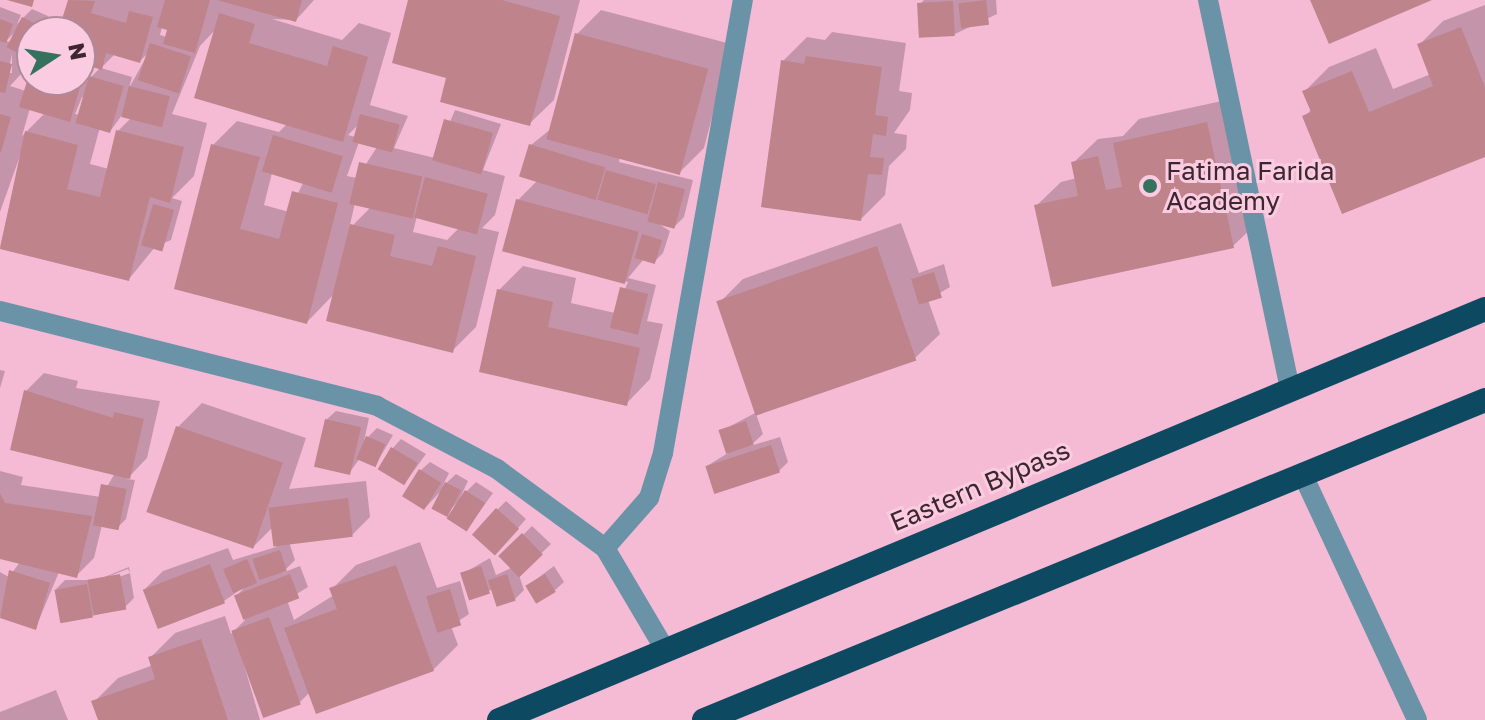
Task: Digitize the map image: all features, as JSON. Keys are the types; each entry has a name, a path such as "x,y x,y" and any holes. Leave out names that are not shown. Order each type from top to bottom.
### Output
{"highway":[{"name":"Eastern Bypass","path":"499,720 1289,385 1485,309"},
{"path":"704,720 1485,400"}],"street":[{"path":"605,548 649,498 663,453 743,0"},
{"path":"1208,0 1289,385"},
{"path":"0,311 377,406 497,469 605,548 666,651"},
{"path":"1302,473 1417,720"}],"building":[{"path":"7,0 34,0 32,7"},
{"path":"68,0 95,1 91,13 126,23 129,11 153,17 140,63 106,53 102,70 96,68 96,16 63,16"},
{"path":"165,0 210,0 195,53 163,44 167,30 157,27"},
{"path":"217,0 302,0 296,22"},
{"path":"408,0 502,0 560,16 530,126 440,102 446,78 392,63"},
{"path":"986,0 989,25 961,28 958,3"},
{"path":"1310,0 1432,0 1329,44"},
{"path":"953,1 955,36 919,38 917,3"},
{"path":"219,13 255,24 249,43 327,66 333,46 368,57 343,142 194,98"},
{"path":"0,19 13,24 6,43 0,41"},
{"path":"1461,27 1485,87 1485,157 1342,214 1302,116 1311,112 1302,91 1352,71 1369,112 1433,86 1417,44"},
{"path":"16,29 16,52 7,47"},
{"path":"575,33 708,69 680,175 547,139"},
{"path":"150,43 191,56 179,93 138,80"},
{"path":"806,56 882,67 875,115 888,117 886,136 873,134 870,157 884,158 882,175 868,174 861,221 761,207 781,60 804,64"},
{"path":"0,61 12,64 5,93 0,92"},
{"path":"96,78 124,86 110,133 75,123 83,96 96,96"},
{"path":"129,86 170,96 162,127 121,117"},
{"path":"22,96 77,96 70,122 19,107"},
{"path":"0,114 11,117 1,152 0,152"},
{"path":"360,114 400,125 392,153 352,142"},
{"path":"444,119 493,133 481,174 432,160"},
{"path":"1207,122 1234,248 1052,287 1034,205 1078,196 1071,162 1098,156 1106,190 1122,187 1113,143"},
{"path":"116,130 184,147 170,203 150,197 129,281 0,249 25,131 78,145 67,189 100,197"},
{"path":"273,135 343,156 332,193 262,171"},
{"path":"211,144 260,157 240,229 279,239 292,191 338,203 307,324 174,289"},
{"path":"529,144 606,167 596,200 519,177"},
{"path":"359,162 422,177 413,219 349,204"},
{"path":"606,170 656,184 647,214 597,200"},
{"path":"425,177 488,194 477,234 414,218"},
{"path":"658,182 685,189 674,229 647,222"},
{"path":"516,199 639,232 625,284 502,251"},
{"path":"153,204 174,210 162,251 141,245"},
{"path":"350,224 395,235 390,256 432,266 438,246 476,256 453,353 326,321"},
{"path":"642,234 662,240 655,264 635,258"},
{"path":"877,246 916,360 756,416 716,301"},
{"path":"934,272 942,298 919,305 911,279"},
{"path":"620,287 648,294 638,335 610,328"},
{"path":"497,289 553,302 548,327 640,348 627,406 479,372"},
{"path":"24,390 113,418 114,412 144,419 130,479 10,450"},
{"path":"325,419 361,427 350,475 314,467"},
{"path":"746,421 754,445 726,454 718,430"},
{"path":"176,426 283,463 253,549 146,512"},
{"path":"366,436 385,444 376,467 356,459"},
{"path":"771,445 780,473 714,494 705,466"},
{"path":"391,447 418,463 404,485 378,469"},
{"path":"419,469 441,483 424,510 402,496"},
{"path":"445,482 461,490 447,517 431,509"},
{"path":"101,484 127,489 119,530 93,525"},
{"path":"465,490 485,503 467,532 446,519"},
{"path":"0,493 5,503 92,516 77,578 0,559"},
{"path":"348,498 353,537 273,546 269,508"},
{"path":"496,508 519,529 495,555 472,535"},
{"path":"522,533 543,555 519,578 498,556"},
{"path":"280,550 287,571 259,580 252,559"},
{"path":"247,559 257,583 233,593 223,569"},
{"path":"210,564 225,603 158,629 143,590"},
{"path":"396,565 434,671 316,714 284,628 337,609 329,588"},
{"path":"481,566 490,594 469,600 460,573"},
{"path":"9,570 50,583 36,630 0,618"},
{"path":"120,574 126,609 94,615 88,580"},
{"path":"290,574 299,598 243,620 234,596"},
{"path":"507,574 516,601 497,607 488,580"},
{"path":"545,574 556,592 536,604 525,586"},
{"path":"87,584 93,617 60,623 55,590"},
{"path":"450,589 461,625 437,633 426,596"},
{"path":"269,617 301,704 263,718 231,631"},
{"path":"201,639 228,720 98,720 91,701 155,679 148,657"}],"place":[{"name":"Fatima Farida Academy","path":"1150,186"}]}
